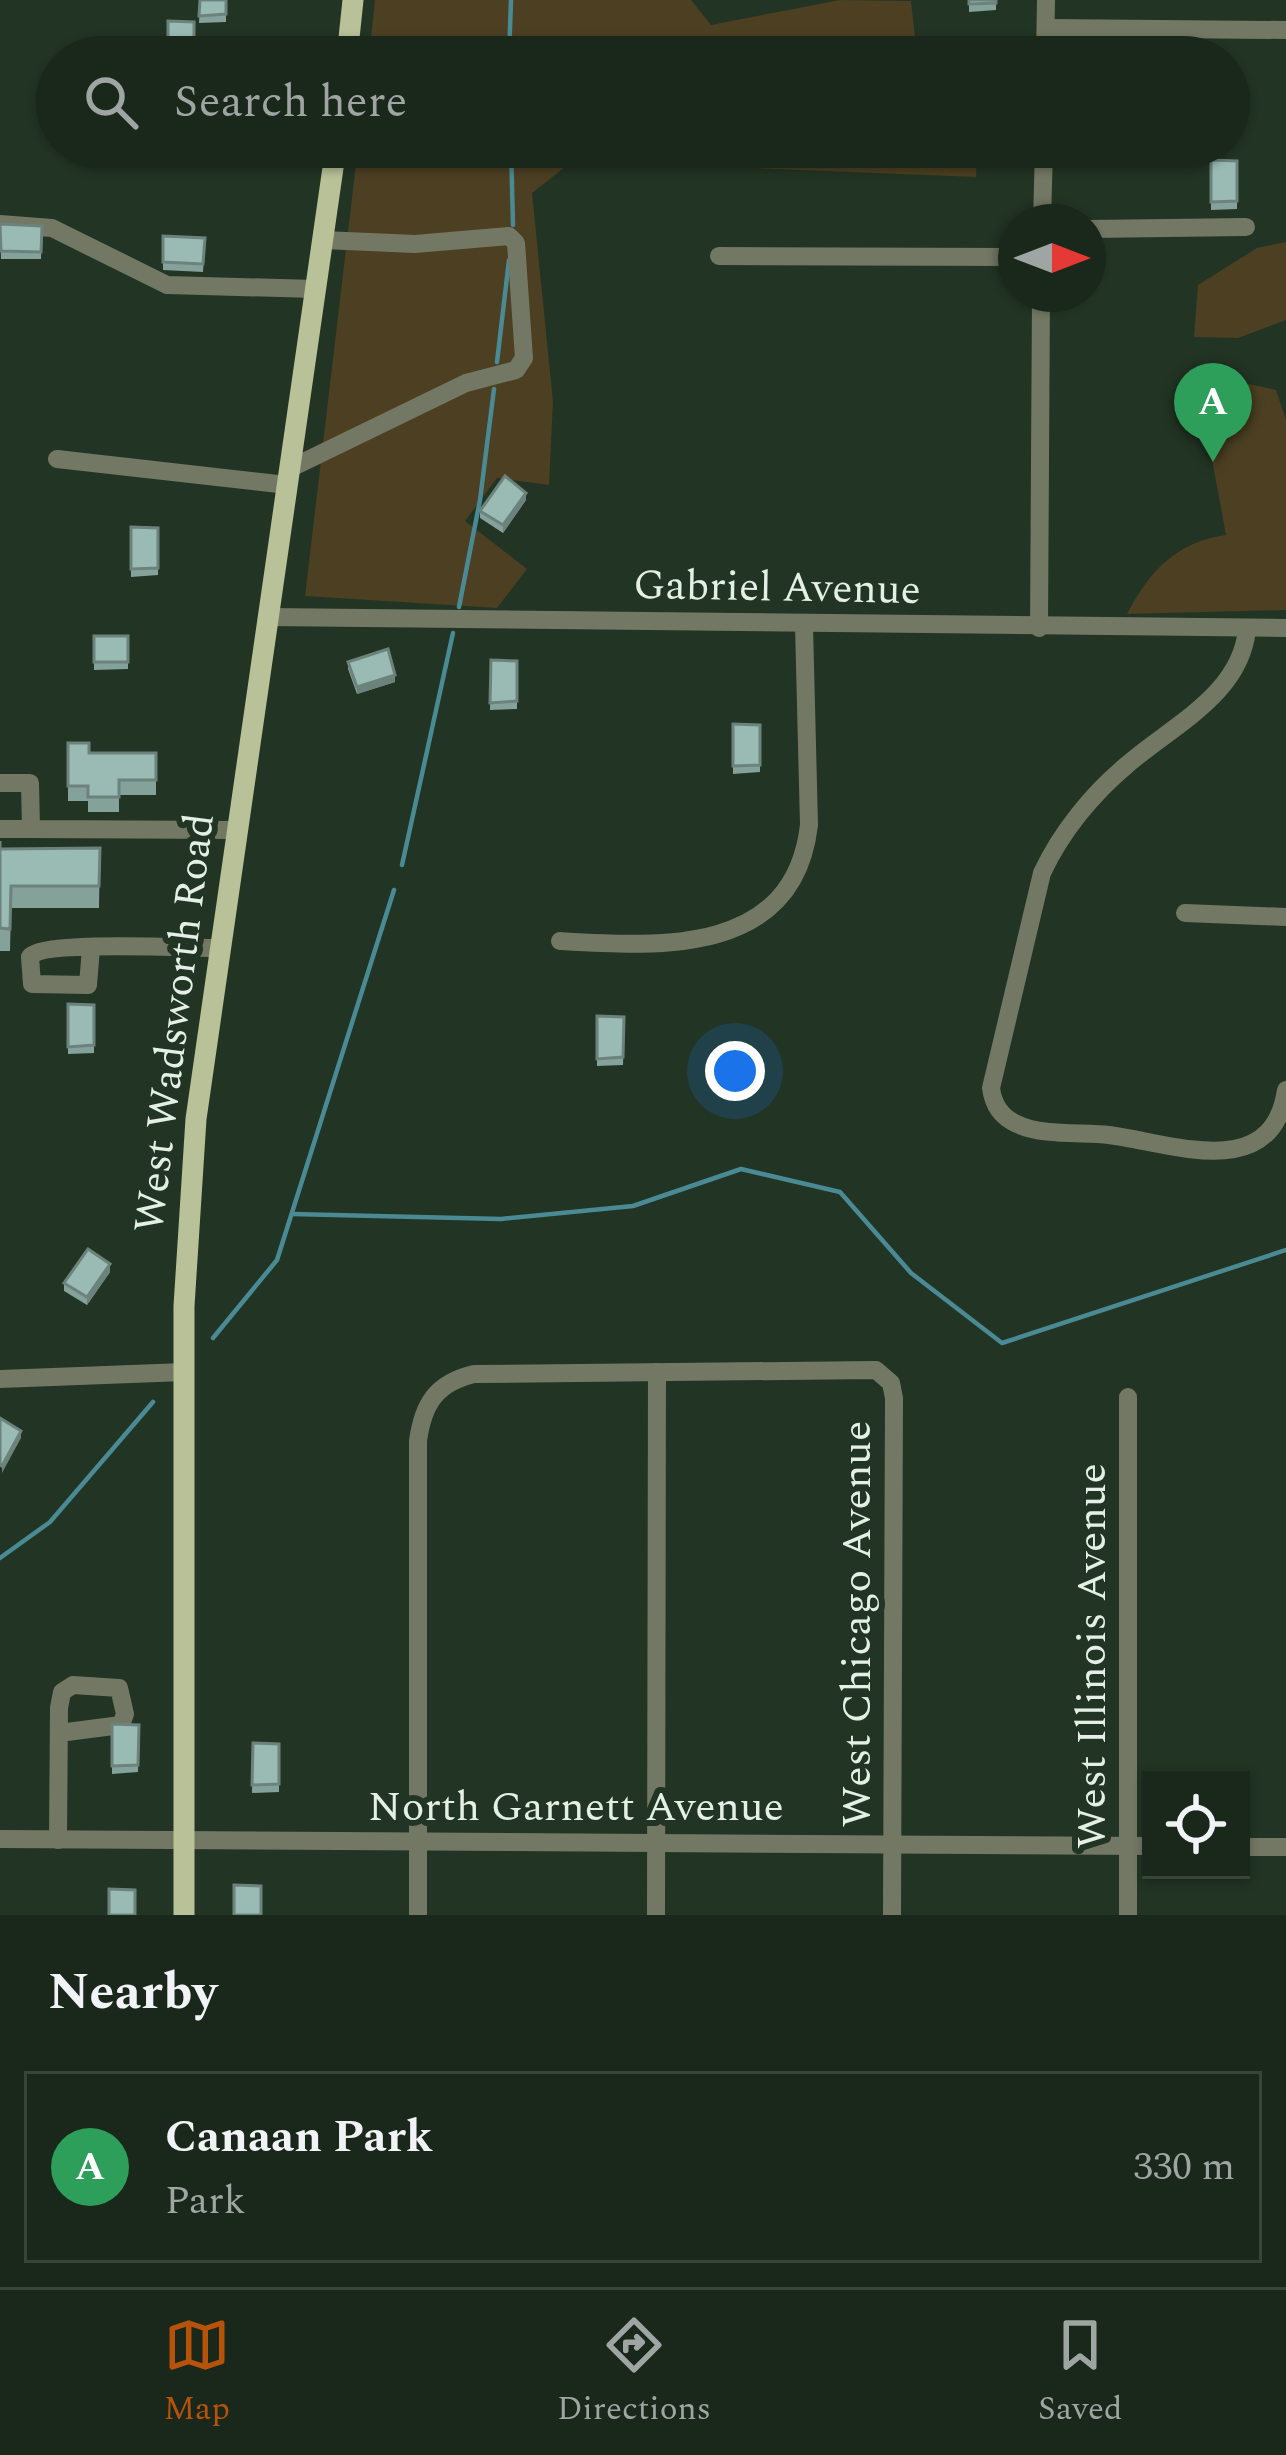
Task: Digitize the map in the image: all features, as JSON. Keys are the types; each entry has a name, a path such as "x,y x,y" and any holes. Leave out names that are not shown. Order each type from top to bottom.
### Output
{"main road":[{"path":"349,36 353,0"},
{"name":"West Wadsworth Road","path":"184,1915 184,1372 196,1119 333,168"}],"street":[{"path":"1046,0 1046,36"},
{"path":"1046,28 1286,30"},
{"path":"1042,204 1043,168"},
{"path":"0,224 52,228 167,285 315,289"},
{"path":"1106,229 1246,227"},
{"path":"57,459 288,477 466,383 516,370 524,358 516,243 509,236 416,244 322,240"},
{"path":"719,256 998,257"},
{"path":"1039,628 1041,312"},
{"name":"Gabriel Avenue","path":"267,617 1286,628"},
{"path":"560,941 645,946 740,927 766,910 796,875 809,825 804,625"},
{"path":"1247,628 1240,660 1222,687 1123,768 1053,848 1042,873 991,1088 999,1111 1022,1127 1158,1142 1211,1154 1249,1147 1263,1139 1283,1108 1286,1090"},
{"path":"0,782 30,783 31,830"},
{"path":"0,829 235,830"},
{"path":"1185,913 1286,917"},
{"path":"91,948 218,949"},
{"name":"West Chicago Avenue","path":"656,1372 846,1370 884,1374 894,1398 892,1915"},
{"path":"0,1379 184,1372"},
{"path":"418,1915 422,1413 455,1379 656,1372 656,1915"},
{"name":"West Illinois Avenue","path":"1128,1397 1128,1915"},
{"path":"58,1840 59,1733"},
{"name":"North Garnett Avenue","path":"0,1839 1142,1846"},
{"path":"1250,1847 1286,1847"}],"shaded area":[{"path":"375,0 691,0 711,25 840,0 911,1 915,36 371,36"},
{"path":"356,168 564,168 532,193 553,402 549,485 497,478 465,521 527,569 497,608 305,596"},
{"path":"752,168 976,168 976,177"},
{"path":"1286,242 1286,320 1238,338 1194,337 1198,285 1257,248"},
{"path":"1240,382 1276,390 1286,420 1286,610 1127,614 1145,584 1179,551 1226,535 1203,411"}],"building":[{"path":"200,0 226,0 226,14 199,16"},
{"path":"969,0 996,0 996,3 969,4"},
{"path":"168,21 194,22 194,36 168,36"},
{"path":"1211,168 1237,168 1237,201 1211,202"},
{"path":"0,224 42,226 41,252 1,251"},
{"path":"163,236 205,238 203,264 163,262"},
{"path":"505,476 526,493 503,525 480,511"},
{"path":"131,527 158,528 158,568 131,569"},
{"path":"94,636 128,636 128,662 94,662"},
{"path":"388,649 395,675 357,687 348,662"},
{"path":"491,660 517,661 517,701 490,703"},
{"path":"733,724 760,725 760,765 733,766"},
{"path":"68,743 89,743 89,753 156,753 156,780 119,780 119,797 88,797 88,786 68,786"},
{"path":"100,848 99,886 11,886 10,929 0,928 0,849"},
{"path":"68,1004 94,1005 94,1045 68,1047"},
{"path":"597,1016 624,1017 623,1057 597,1059"},
{"path":"88,1249 110,1264 87,1297 64,1283"},
{"path":"0,1418 21,1431 2,1466 0,1465"},
{"path":"112,1724 139,1725 138,1765 112,1766"},
{"path":"253,1743 279,1744 279,1784 252,1785"},
{"path":"234,1885 261,1886 261,1915 234,1915"},
{"path":"109,1889 135,1890 135,1915 109,1915"}],"waterway":[{"path":"510,36 511,0"},
{"path":"512,168 513,225"},
{"path":"497,362 509,260"},
{"path":"459,607 480,500 494,389"},
{"path":"402,865 453,633"},
{"path":"213,1338 277,1260 394,890"},
{"path":"292,1214 501,1219 633,1206 741,1169 840,1192 911,1273 1002,1343 1286,1250"},
{"path":"0,1558 50,1522 153,1402"}],"place":[{"name":"Canaan Park","path":"1213,462"}]}
